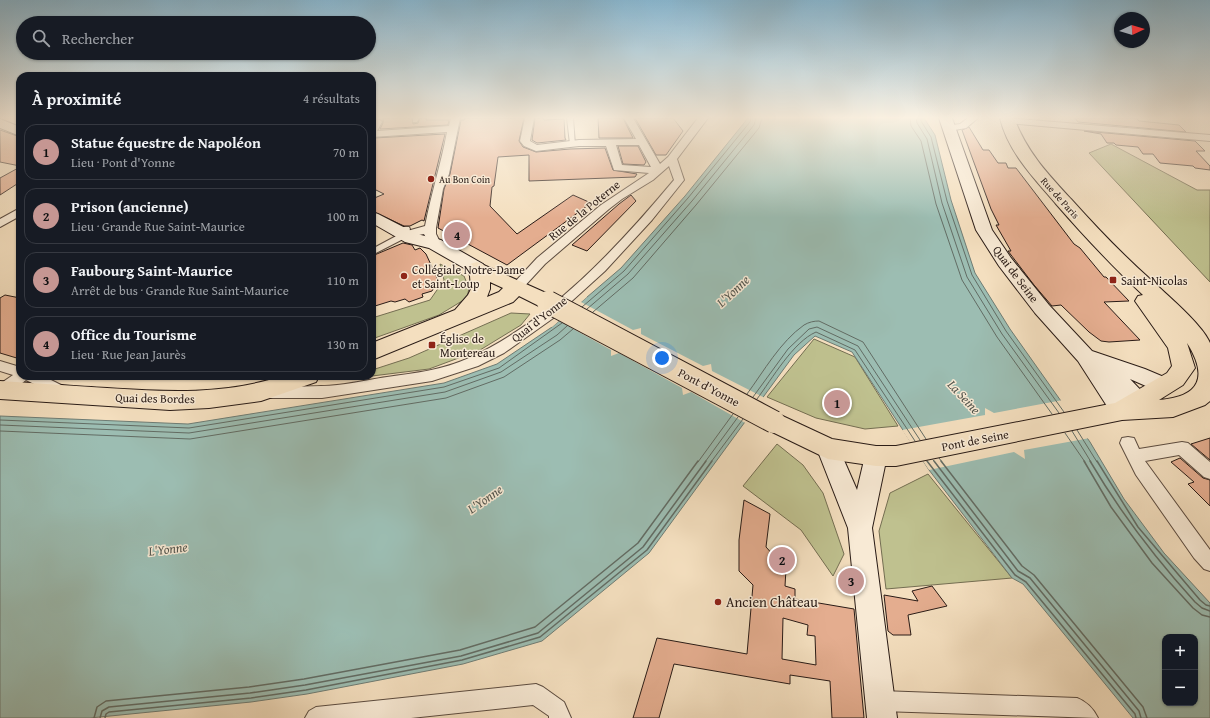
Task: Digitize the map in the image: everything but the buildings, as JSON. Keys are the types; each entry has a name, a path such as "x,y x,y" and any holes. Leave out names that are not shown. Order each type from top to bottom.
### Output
{"main road":[{"name":"Quai de Seine","path":"957,152 984,230 1005,262 1042,309 1094,359 1123,382 1135,407"},
{"name":"Rue de Paris","path":"1023,152 1031,164 1107,250 1172,313 1201,346 1209,364 1209,384"},
{"path":"376,218 404,235 435,244 477,268 482,286 476,300 461,317"},
{"name":"Rue de Paris","path":"1107,250 1178,346 1184,368 1170,382"},
{"name":"Pont d'Yonne","path":"477,268 548,302 828,449"},
{"path":"376,350 461,317 506,297 517,287"},
{"path":"1094,359 1138,374 1170,382 1209,384"},
{"name":"Quai des Bordes","path":"2,390 170,401 209,399 261,392 296,380"},
{"path":"1135,407 1170,382"},
{"path":"1135,407 1173,408 1197,399 1209,384"},
{"name":"Pont de Seine","path":"828,449 876,456 896,456 1135,407"},
{"path":"828,449 860,528 882,710"},
{"path":"860,528 876,456"}],"street":[{"path":"435,244 430,234 430,228 438,189 444,174 448,152"},
{"path":"613,152 618,168 658,170"},
{"path":"648,152 658,170"},
{"path":"672,159 678,152"},
{"name":"Rue de la Poterne","path":"517,287 541,261 618,196 649,178 672,159"},
{"name":"Quai d'Yonne","path":"261,392 322,392 432,376 473,362 499,349 547,316 600,268 648,218 679,180 672,159"},
{"path":"0,224 16,214"},
{"path":"376,250 404,235 424,231 430,228"},
{"path":"0,366 16,371"},
{"path":"2,390 16,380"},
{"path":"38,380 66,394"},
{"path":"1210,472 1182,448 1132,450 1146,476 1200,552 1210,563"},
{"path":"316,718 536,694 557,709 560,718"},
{"path":"882,710 1082,713"}],"green space":[{"path":"1093,152 1125,152 1197,190 1210,190 1210,282 1089,153"},
{"path":"440,264 464,276 469,288 467,298 439,315 376,338 376,317 430,300 444,280"},
{"path":"511,313 530,314 521,325 480,350 429,369 376,376 376,369 409,358"},
{"path":"814,339 855,357 898,426 865,429 816,418 767,397"},
{"path":"777,444 803,465 823,493 844,554 833,576 801,530 743,486"},
{"path":"928,474 1012,578 886,589 879,531 890,493"}],"water":[{"path":"721,152 939,152 951,200 975,273 1010,329 1090,442 1124,499 1164,553 1210,603 1210,718 1133,718 1023,584 1012,578 929,470 852,352 815,336 794,355 649,553 542,641 463,664 307,694 251,702 90,718 0,718 0,416 188,424 444,383 497,364 552,327 621,268 685,196"}],"pier":[{"path":"585,296 587,297 581,302 633,330 641,328 641,334 703,366 711,364 712,371 765,398 747,424 691,392 683,395 682,388 619,353 611,356 611,350 559,321 552,327 550,326"},
{"path":"1063,400 1090,438 1024,450 1025,459 1014,452 929,470 902,430 985,415 985,408 994,413"}],"place":[{"name":"Au Bon Coin","path":"431,179"},
{"name":"Office du Tourisme","path":"457,235"},
{"name":"Collégiale Notre-Dame et Saint-Loup","path":"404,276"},
{"name":"Saint-Nicolas","path":"1113,280"},
{"name":"Église de Montereau","path":"432,345"},
{"name":"Statue équestre de Napoléon","path":"837,403"},
{"name":"Prison (ancienne)","path":"782,560"},
{"name":"Faubourg Saint-Maurice","path":"851,581"},
{"name":"Ancien Château","path":"718,602"}],"water label":[{"name":"L'Yonne","path":"733,291"},
{"name":"La Seine","path":"964,397"},
{"name":"L'Yonne","path":"485,499"},
{"name":"L'Yonne","path":"168,549"}]}
